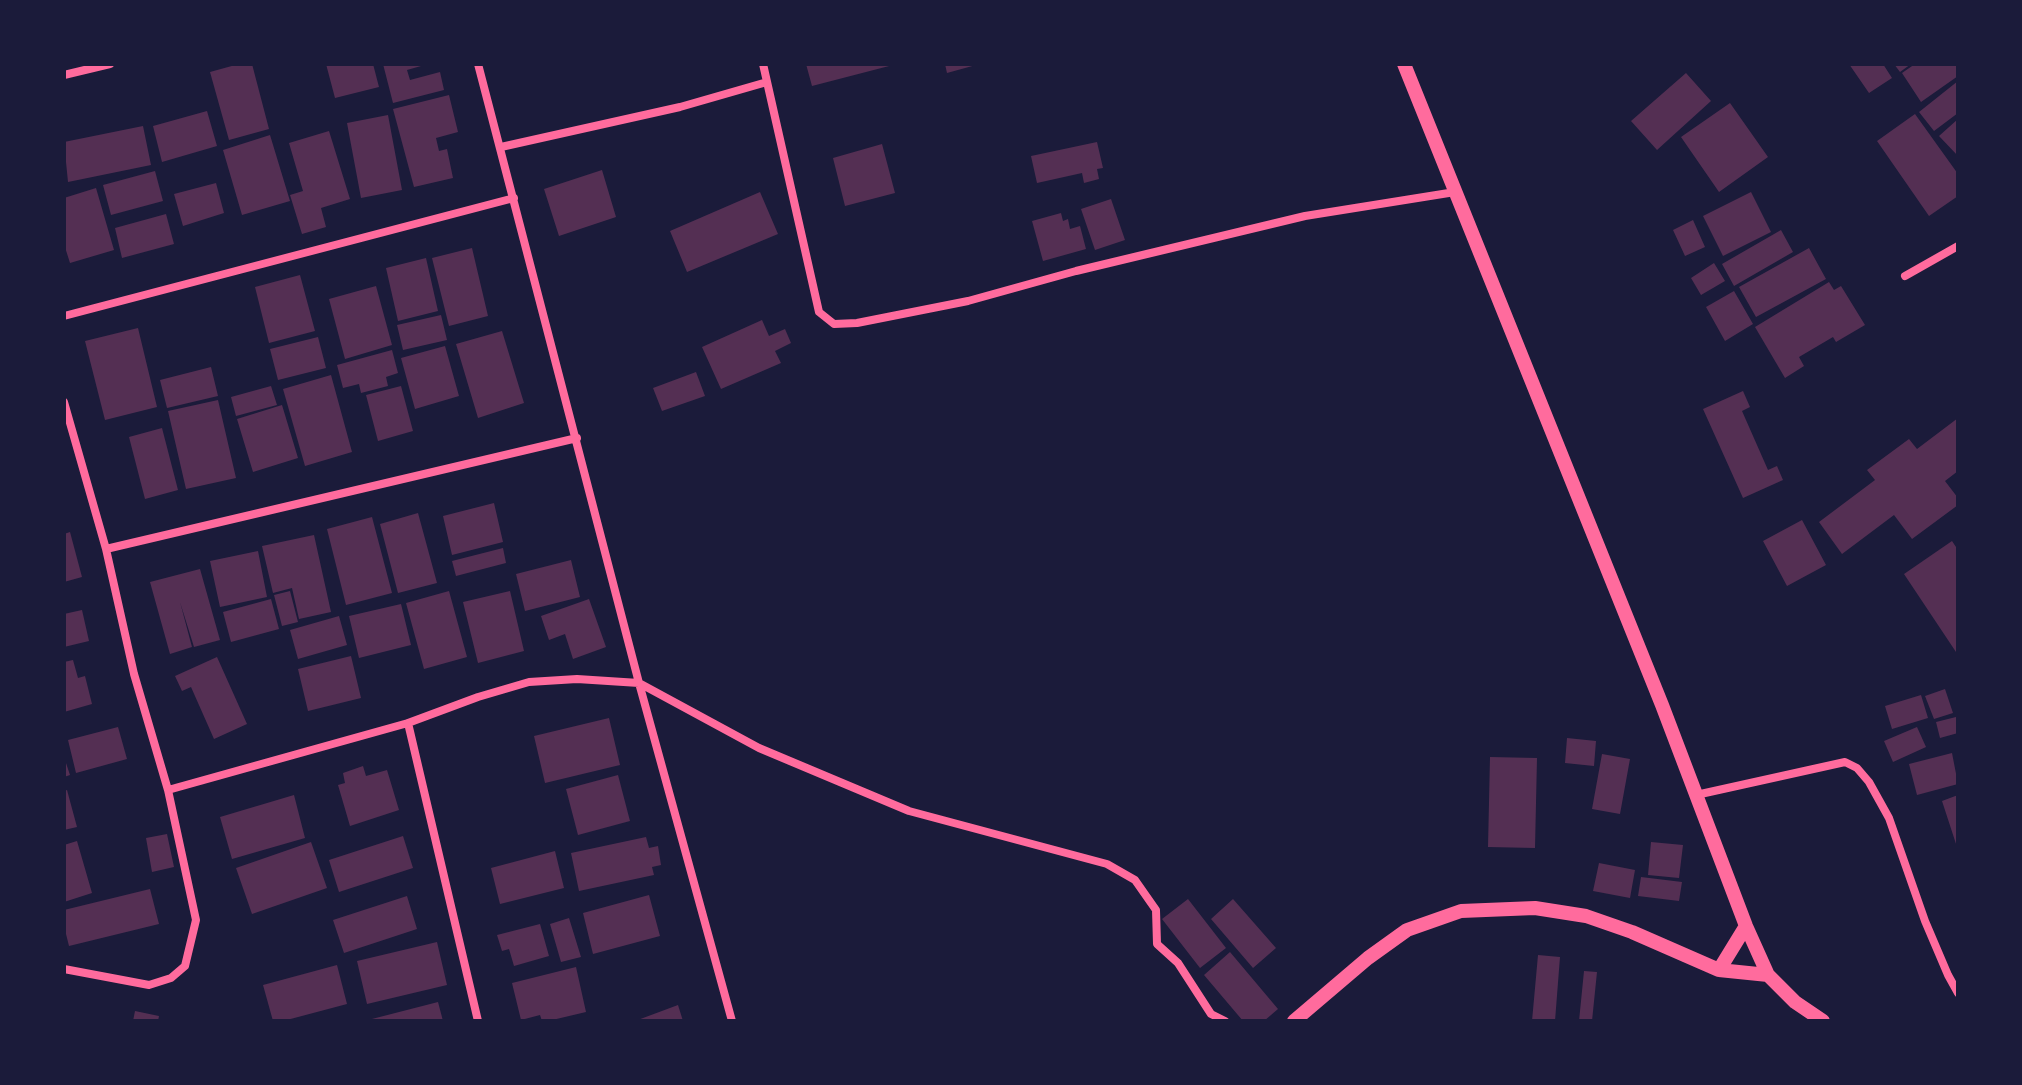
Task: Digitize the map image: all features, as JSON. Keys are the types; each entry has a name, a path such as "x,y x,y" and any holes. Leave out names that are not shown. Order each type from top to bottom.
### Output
{"street":[{"path":"64,75 110,64"},
{"path":"478,64 639,683 732,1021"},
{"path":"763,64 819,312 834,324 857,323 968,301 1076,271 1305,216 1455,192"},
{"path":"1404,64 1746,926 1768,975 1795,1002 1823,1021"},
{"path":"501,147 680,107 767,82"},
{"path":"64,316 514,198"},
{"path":"1905,276 1958,246"},
{"path":"64,402 106,549 134,674 168,790 196,920 185,966 171,978 149,985 64,969"},
{"path":"106,549 577,438"},
{"path":"168,790 408,723 529,682 577,679 639,683 759,748 909,811 1107,864 1135,880 1156,910 1157,944 1178,963 1211,1014 1225,1021"},
{"path":"408,723 478,1021"},
{"path":"1696,795 1845,762 1857,768 1869,782 1889,818 1925,921 1958,993"},
{"path":"1294,1021 1368,958 1407,930 1461,911 1535,908 1586,916 1632,932 1719,970 1768,975"},
{"path":"1719,970 1746,926"}],"building":[{"path":"239,64 252,64 269,129 229,140 210,72"},
{"path":"326,64 373,64 379,87 335,98"},
{"path":"383,64 428,64 407,70 410,80 440,72 444,90 393,103"},
{"path":"806,64 893,64 893,65 812,86"},
{"path":"945,64 976,64 976,65 947,73"},
{"path":"1849,64 1883,64 1892,78 1869,93"},
{"path":"1894,64 1911,64 1900,72"},
{"path":"1915,64 1958,64 1958,76 1921,102 1902,73"},
{"path":"1686,73 1711,101 1657,150 1631,121"},
{"path":"1958,81 1958,113 1934,131 1919,112"},
{"path":"449,95 458,132 436,138 439,151 447,149 453,178 414,187 393,109"},
{"path":"1730,103 1768,157 1719,192 1681,137"},
{"path":"207,111 217,146 162,162 153,126"},
{"path":"1915,114 1958,174 1958,196 1929,216 1877,141"},
{"path":"388,115 402,190 361,198 347,123"},
{"path":"1958,119 1958,156 1939,136"},
{"path":"143,126 151,165 68,182 64,142"},
{"path":"329,131 350,199 321,208 326,227 302,234 290,195 303,191 289,143"},
{"path":"270,135 290,201 242,215 223,150"},
{"path":"1097,142 1103,168 1097,169 1099,179 1084,183 1082,173 1037,183 1031,156"},
{"path":"882,144 895,193 845,206 833,158"},
{"path":"602,170 616,217 559,236 544,189"},
{"path":"155,171 163,201 111,215 103,185"},
{"path":"216,183 224,213 183,226 174,194"},
{"path":"96,188 114,250 70,263 64,244 64,198"},
{"path":"760,192 778,234 687,272 670,231"},
{"path":"1751,192 1771,232 1723,256 1703,216"},
{"path":"1111,199 1125,240 1095,250 1081,209"},
{"path":"1061,213 1063,221 1068,219 1070,229 1080,226 1086,249 1043,261 1032,221"},
{"path":"166,214 174,244 122,258 115,228"},
{"path":"1693,220 1705,247 1685,256 1673,230"},
{"path":"1781,230 1793,252 1734,286 1722,264"},
{"path":"472,248 488,316 449,326 432,258"},
{"path":"1809,248 1826,279 1756,317 1739,287"},
{"path":"426,258 438,311 398,321 386,268"},
{"path":"1714,263 1725,281 1701,295 1691,278"},
{"path":"300,275 315,331 269,343 255,287"},
{"path":"1829,282 1834,290 1841,286 1865,325 1836,342 1833,337 1799,357 1804,366 1785,378 1755,327"},
{"path":"376,286 392,345 345,359 329,299"},
{"path":"1734,291 1753,324 1725,341 1706,307"},
{"path":"441,315 447,340 403,350 397,325"},
{"path":"762,320 769,336 785,329 791,343 775,351 781,363 721,389 702,347"},
{"path":"138,328 157,407 105,420 85,341"},
{"path":"502,331 524,403 478,418 456,344"},
{"path":"318,337 326,368 278,380 270,349"},
{"path":"445,346 459,396 415,409 401,358"},
{"path":"392,350 398,373 386,377 388,386 361,393 359,384 343,388 337,365"},
{"path":"211,367 218,396 167,408 160,380"},
{"path":"696,372 705,396 662,411 653,388"},
{"path":"331,375 352,452 305,466 283,389"},
{"path":"271,386 277,405 236,416 231,397"},
{"path":"401,386 413,431 378,441 366,395"},
{"path":"1743,391 1750,407 1742,411 1768,470 1777,466 1783,480 1743,498 1703,409"},
{"path":"218,400 236,478 186,489 168,411"},
{"path":"282,405 298,458 253,472 237,419"},
{"path":"1958,418 1958,471 1945,481 1958,498 1958,505 1912,539 1894,515 1842,554 1819,522 1875,480 1867,470 1909,439 1917,449"},
{"path":"162,428 178,490 145,499 129,437"},
{"path":"494,503 503,542 452,555 443,516"},
{"path":"418,513 437,583 398,593 380,524"},
{"path":"372,517 392,593 346,605 327,529"},
{"path":"1802,520 1826,565 1787,586 1763,541"},
{"path":"70,532 82,577 64,582 64,534"},
{"path":"314,535 331,612 299,619 292,588 273,593 262,546"},
{"path":"1952,541 1958,550 1958,655 1904,574"},
{"path":"503,548 506,563 456,576 452,561"},
{"path":"258,551 267,597 220,607 210,561"},
{"path":"571,560 580,597 525,611 516,574"},
{"path":"200,569 220,640 194,647 180,602 192,647 170,654 150,582"},
{"path":"290,591 298,622 282,626 274,595"},
{"path":"449,591 467,657 424,669 406,603"},
{"path":"510,591 524,651 478,663 463,602"},
{"path":"271,599 279,629 231,642 223,612"},
{"path":"589,599 606,647 573,659 565,634 549,640 541,616"},
{"path":"401,604 411,645 359,658 349,616"},
{"path":"82,610 89,641 64,647 64,614"},
{"path":"339,616 347,645 298,659 290,630"},
{"path":"351,656 361,698 308,711 298,669"},
{"path":"217,657 247,724 214,739 191,687 182,691 175,676"},
{"path":"73,660 78,678 85,676 92,704 64,712 64,662"},
{"path":"1945,689 1953,713 1934,719 1925,696"},
{"path":"1921,695 1928,718 1892,729 1885,706"},
{"path":"1956,717 1958,733 1940,738 1936,722"},
{"path":"609,718 620,765 545,783 534,736"},
{"path":"118,727 127,759 76,773 68,740"},
{"path":"1917,727 1926,747 1893,762 1884,741"},
{"path":"1567,738 1596,741 1594,766 1565,763"},
{"path":"1952,753 1958,784 1917,795 1909,764"},
{"path":"1602,754 1630,759 1620,814 1592,809"},
{"path":"64,757 70,775 64,777"},
{"path":"1490,757 1537,758 1535,848 1488,847"},
{"path":"363,766 366,776 387,770 399,810 350,826 338,785 345,783 343,773"},
{"path":"618,775 630,821 578,835 566,789"},
{"path":"67,790 77,827 64,830 64,791"},
{"path":"294,795 305,838 232,859 220,817"},
{"path":"1958,795 1958,846 1957,847 1942,801"},
{"path":"167,834 174,867 152,872 146,838"},
{"path":"403,836 413,868 339,892 329,860"},
{"path":"646,837 649,848 658,846 661,865 652,867 654,875 579,891 571,853"},
{"path":"77,841 92,893 64,902 64,845"},
{"path":"311,842 327,888 252,914 236,868"},
{"path":"1651,842 1683,845 1679,878 1648,875"},
{"path":"555,851 564,888 500,904 491,868"},
{"path":"1599,863 1635,870 1630,898 1593,891"},
{"path":"1641,877 1682,882 1679,901 1638,896"},
{"path":"150,889 159,924 69,946 64,910"},
{"path":"649,895 660,936 593,954 583,913"},
{"path":"407,896 417,929 344,953 333,920"},
{"path":"1188,899 1226,948 1200,968 1162,919"},
{"path":"1233,899 1276,948 1253,968 1211,919"},
{"path":"569,918 581,957 561,962 550,924"},
{"path":"540,924 549,956 514,966 509,949 502,951 497,935"},
{"path":"437,942 447,985 367,1004 357,961"},
{"path":"1230,952 1278,1009 1264,1021 1243,1021 1204,975"},
{"path":"1538,955 1560,957 1555,1021 1532,1021"},
{"path":"337,965 347,1004 273,1021 263,985"},
{"path":"576,967 586,1012 548,1021 542,1021 540,1015 521,1020 512,983"},
{"path":"1584,971 1597,972 1592,1021 1579,1021"},
{"path":"438,1002 443,1021 368,1020"},
{"path":"678,1005 683,1021 635,1021"},
{"path":"135,1011 159,1016 158,1021 133,1021"}]}
